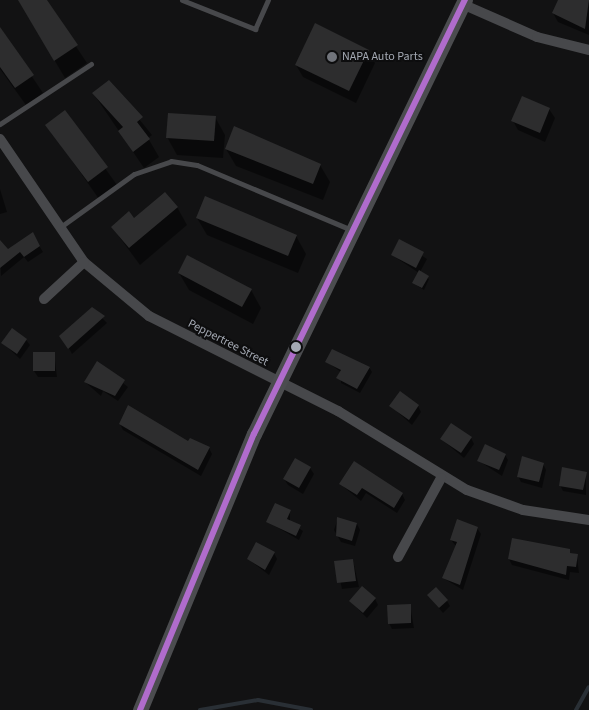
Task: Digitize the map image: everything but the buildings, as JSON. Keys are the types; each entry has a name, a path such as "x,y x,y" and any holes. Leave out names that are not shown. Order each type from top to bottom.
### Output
{"main road":[{"path":"140,710 220,510 278,382 354,231 464,2"}],"street":[{"path":"464,2 537,37 589,50"},
{"name":"Peppertree Street","path":"0,139 59,229 84,262 149,316 338,411 441,478 523,510 589,520"},
{"path":"44,299 84,262"},
{"path":"398,557 441,478"}],"lane":[{"path":"182,0 255,29 268,0"},
{"path":"0,124 91,64"},
{"path":"59,229 134,174 171,161 197,164 354,231"}],"waterway":[{"path":"576,710 589,687"},
{"path":"200,710 258,700 311,710"}],"transit line":[{"path":"140,710 254,434 465,0"}],"place":[{"name":"NAPA Auto Parts","path":"332,57"}]}
